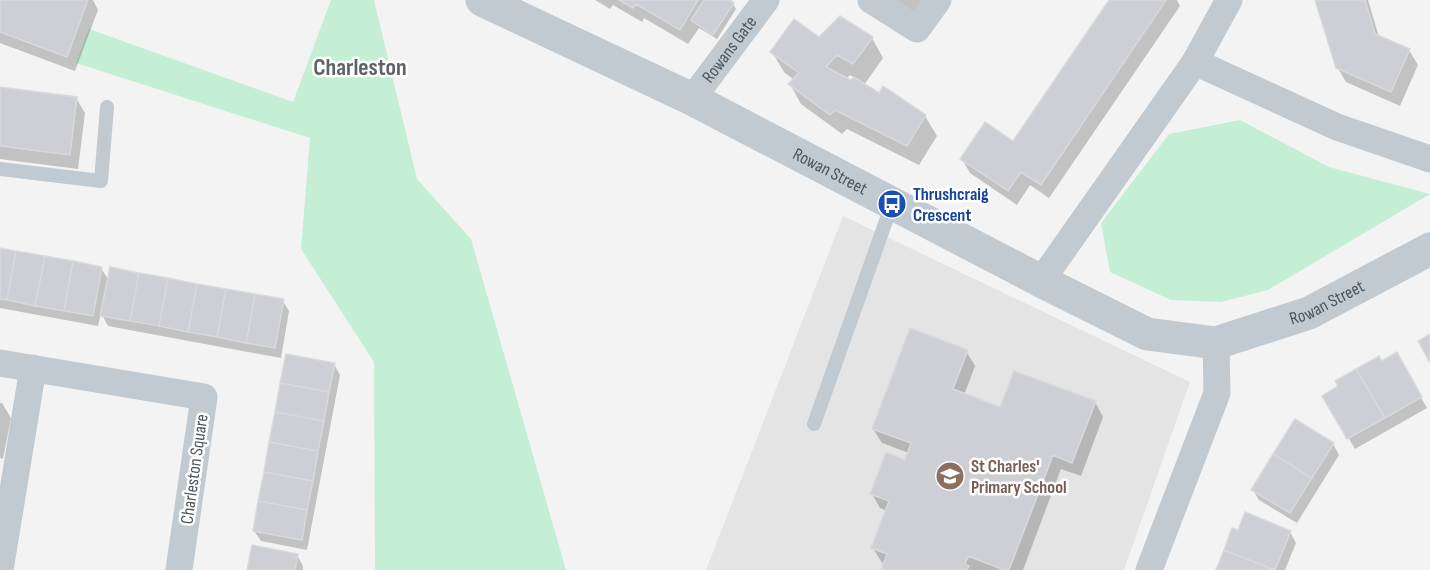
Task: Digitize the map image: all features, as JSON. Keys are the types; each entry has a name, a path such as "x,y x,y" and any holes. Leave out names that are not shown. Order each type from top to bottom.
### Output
{"street":[{"name":"Rowan Street","path":"482,0 692,99 1147,334 1216,343 1309,314 1430,249"},
{"name":"Rowans Gate","path":"692,99 766,0"},
{"path":"871,0 917,29 938,0"},
{"path":"1041,281 1196,62 1229,0"},
{"path":"1196,62 1337,127 1430,159"},
{"path":"1149,570 1217,393 1216,343"},
{"name":"Charleston Square","path":"0,363 204,397 179,570"},
{"path":"0,570 33,368"}],"lane":[{"path":"0,169 101,181 107,107"},
{"path":"814,424 892,204"}],"shaded area":[{"name":"St Charles' Primary School","path":"843,216 1190,382 1124,570 706,570"}],"green space":[{"path":"331,0 374,0 417,179 471,239 566,570 375,570 374,362 301,249 310,138 76,63 89,29 293,102"},
{"path":"1240,120 1329,167 1430,194 1268,290 1221,302 1171,300 1110,272 1101,223 1169,134"}],"building":[{"path":"0,0 88,0 67,57 0,32"},
{"path":"619,0 698,0 680,30 636,4 633,8"},
{"path":"704,0 730,0 734,3 713,35 691,20"},
{"path":"1109,0 1166,0 1041,185 1021,172 1008,191 960,159 985,122 1013,141"},
{"path":"1315,0 1365,0 1375,34 1410,49 1391,92 1336,68"},
{"path":"840,16 873,37 853,64 837,55 826,67 851,80 854,77 879,93 883,86 926,115 907,146 835,110 830,115 788,84 799,73 770,52 794,19 819,37"},
{"path":"0,87 77,97 70,155 0,146"},
{"path":"0,248 16,251 7,300 0,299"},
{"path":"16,251 45,256 35,306 7,300"},
{"path":"45,256 73,261 64,311 35,306"},
{"path":"73,261 102,267 93,316 64,311"},
{"path":"110,267 139,273 130,321 100,316"},
{"path":"139,273 168,278 159,326 130,321"},
{"path":"168,278 197,284 188,332 159,326"},
{"path":"197,284 226,289 217,337 188,332"},
{"path":"226,289 255,294 246,343 217,337"},
{"path":"255,294 284,299 275,348 246,343"},
{"path":"910,328 968,350 953,389 1000,407 1014,371 1096,401 1072,463 1053,455 1009,570 968,556 965,564 969,566 967,570 881,570 887,554 871,548 889,501 870,494 886,452 905,460 911,443 872,429"},
{"path":"1430,334 1430,363 1418,341"},
{"path":"1397,352 1422,397 1385,418 1356,369 1379,356 1382,361"},
{"path":"286,354 335,363 329,392 280,383"},
{"path":"1356,369 1385,418 1347,439 1322,396 1338,386 1335,381"},
{"path":"280,383 329,392 324,421 275,412"},
{"path":"275,412 324,421 318,451 269,442"},
{"path":"1295,419 1334,443 1312,478 1273,454"},
{"path":"269,442 318,451 313,481 264,472"},
{"path":"1273,454 1312,478 1290,513 1251,490"},
{"path":"264,472 313,481 307,510 258,501"},
{"path":"258,501 307,510 302,540 253,531"},
{"path":"1245,512 1291,531 1275,570 1224,550 1232,528 1238,530"},
{"path":"252,545 298,554 295,570 247,570"},
{"path":"1224,550 1274,570 1216,570"}],"place":[{"name":"Thrushcraig Crescent","path":"892,204"},
{"name":"St Charles' Primary School","path":"950,476"}],"district":[{"name":"Charleston","path":"360,67"}]}
